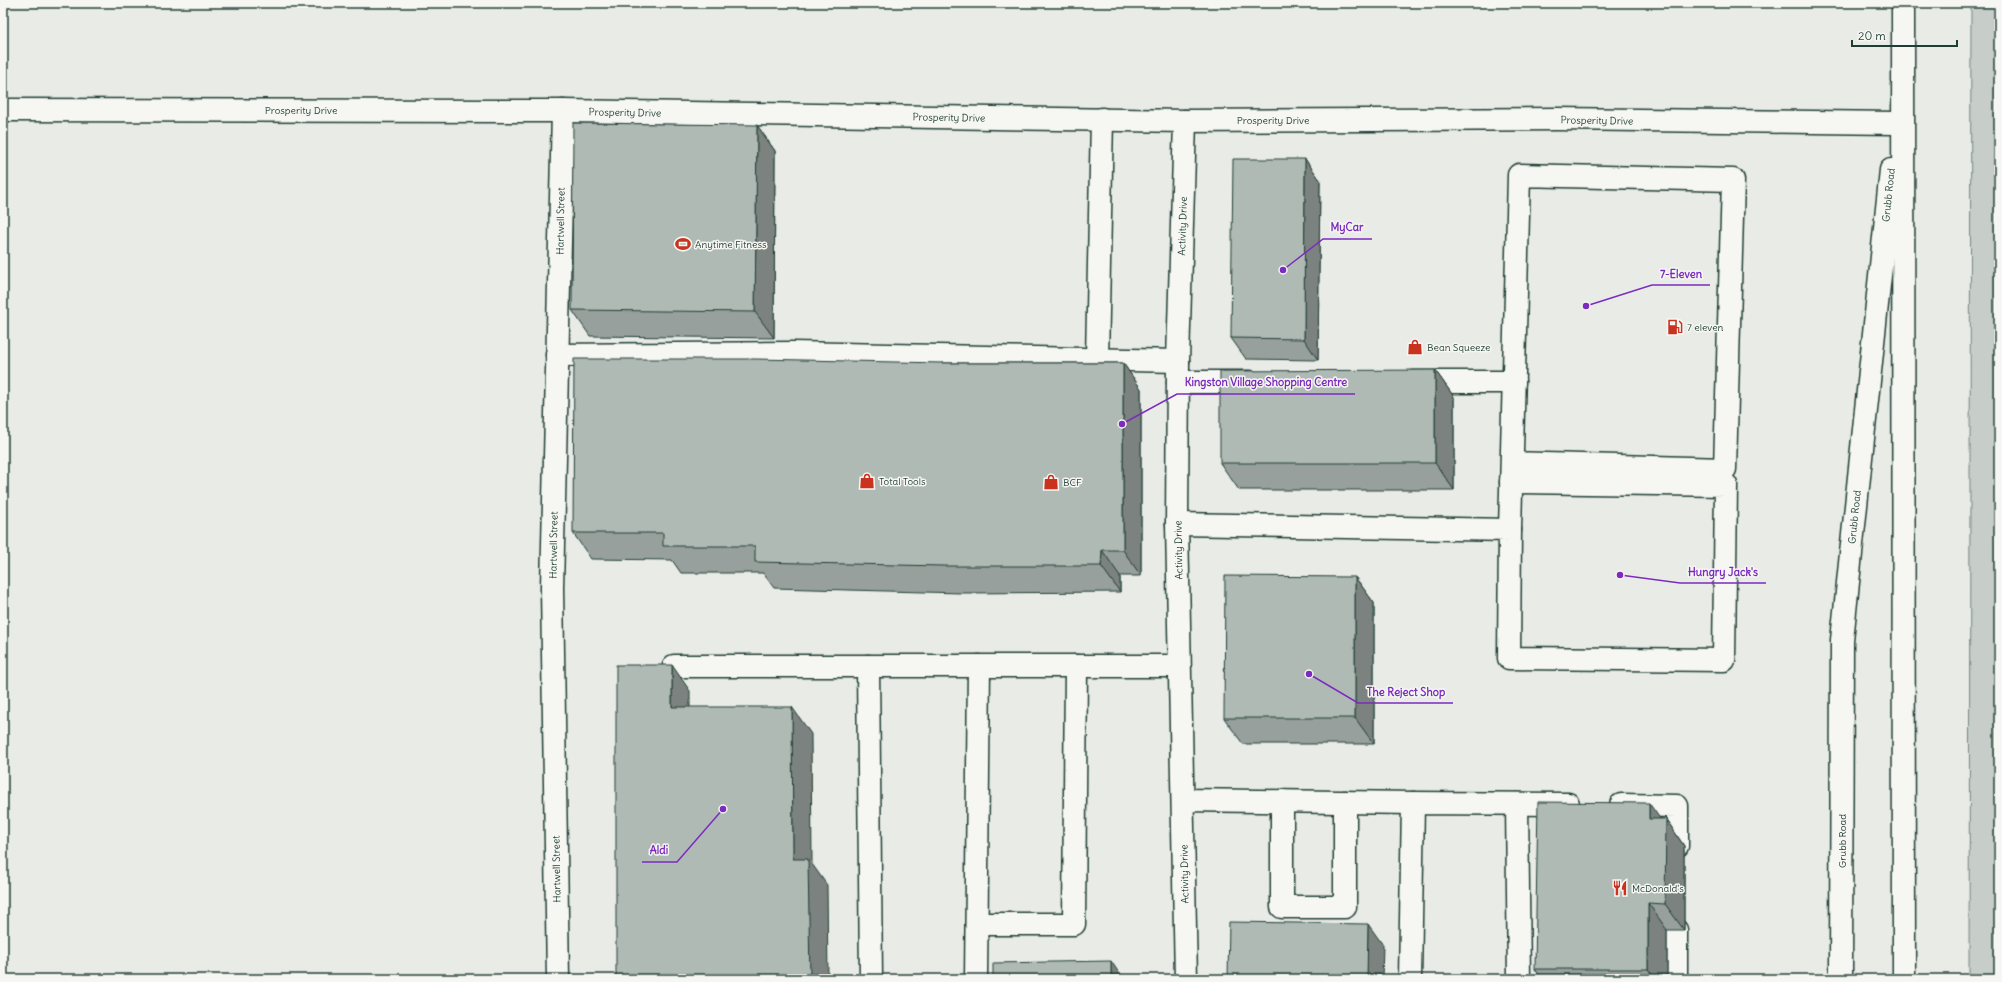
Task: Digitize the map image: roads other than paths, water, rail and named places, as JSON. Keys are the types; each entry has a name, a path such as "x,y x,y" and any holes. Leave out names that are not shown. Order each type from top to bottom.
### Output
{"street":[{"name":"Grubb Road","path":"1903,3 1904,979"},
{"name":"Grubb Road","path":"1841,979 1842,640 1903,58"},
{"name":"Prosperity Drive","path":"3,110 563,111 1102,120 1557,119 1896,123"},
{"name":"Hartwell Street","path":"558,979 552,588 563,111"},
{"path":"1097,360 1102,120"},
{"name":"Activity Drive","path":"1185,120 1178,361 1177,524 1179,666 1184,800 1186,979"},
{"path":"1519,175 1733,180 1725,469 1512,472 1726,485 1724,660 1509,658 1510,530 1519,175"},
{"path":"557,355 793,354 1178,361"},
{"path":"1178,382 1272,382"},
{"path":"1397,382 1514,382"},
{"path":"1177,524 1510,530"},
{"path":"674,666 1179,666"},
{"path":"868,666 871,979"},
{"path":"976,979 979,666"},
{"path":"977,924 1074,924 1076,666"},
{"path":"1184,800 1677,806 1677,846"},
{"path":"1282,801 1282,906 1345,907 1345,802"},
{"path":"1410,979 1413,803"},
{"path":"1517,804 1520,979"},
{"path":"1676,930 1676,979"}],"place":[{"name":"Anytime Fitness","path":"683,244"},
{"name":"MyCar","path":"1283,270"},
{"name":"7-Eleven","path":"1586,306"},
{"name":"7 eleven","path":"1675,327"},
{"name":"Bean Squeeze","path":"1415,347"},
{"name":"Kingston Village Shopping Centre","path":"1122,424"},
{"name":"Total Tools","path":"867,481"},
{"name":"BCF","path":"1051,482"},
{"name":"Hungry Jack's","path":"1620,575"},
{"name":"The Reject Shop","path":"1309,674"},
{"name":"Aldi","path":"723,809"},
{"name":"McDonald's","path":"1620,888"}]}
